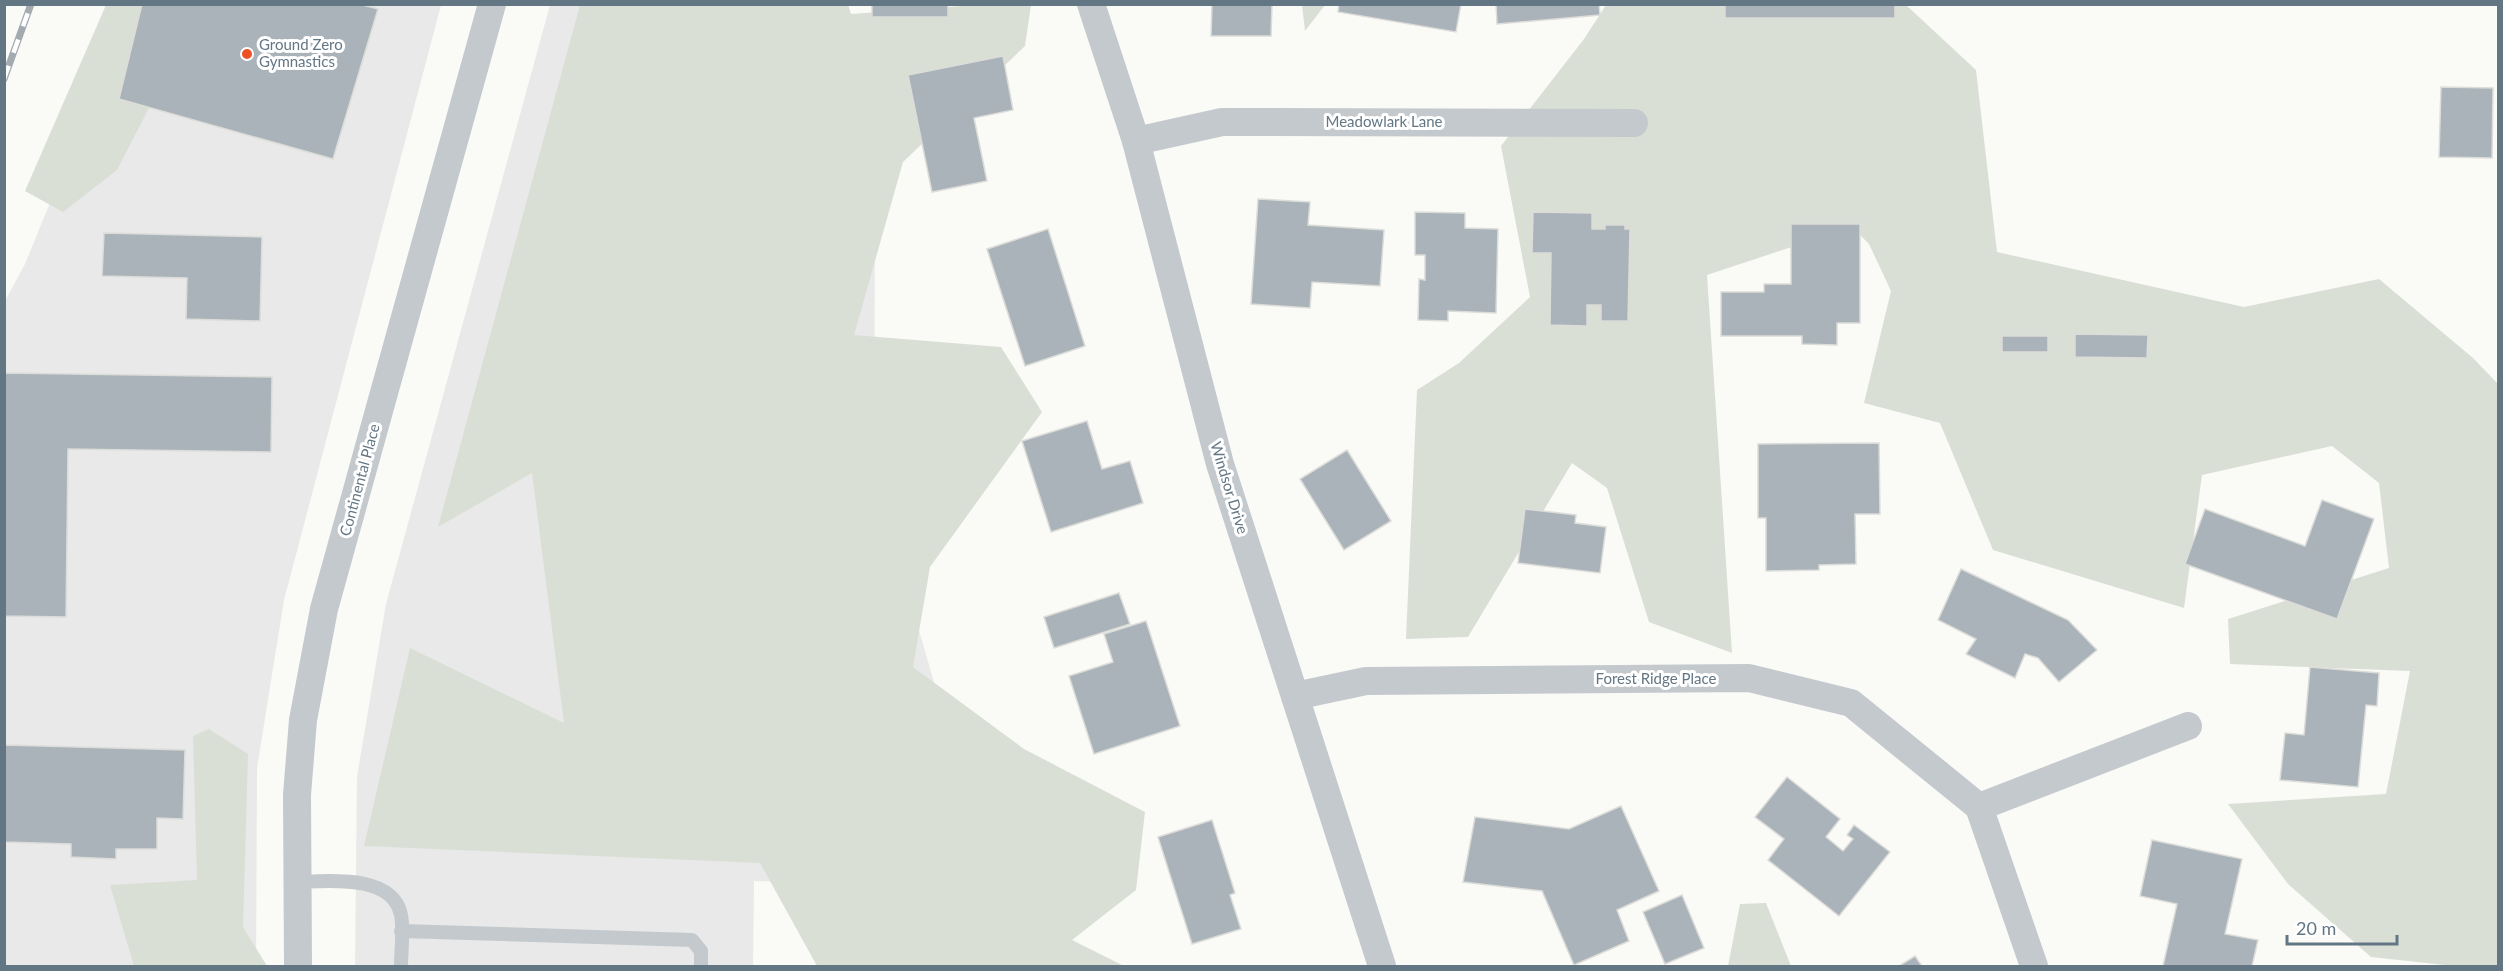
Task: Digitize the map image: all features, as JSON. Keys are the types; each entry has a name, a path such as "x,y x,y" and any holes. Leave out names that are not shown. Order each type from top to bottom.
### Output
{"street":[{"name":"Continental Place","path":"298,966 297,795 303,720 324,609 492,4"},
{"name":"Windsor Drive","path":"1091,4 1136,141 1220,464 1382,966"},
{"name":"Meadowlark Lane","path":"1136,141 1222,122 1634,123"},
{"name":"Forest Ridge Place","path":"1295,696 1366,681 1749,678 1851,703 1979,807"},
{"path":"2034,966 1979,807 2188,726"}],"lane":[{"path":"298,882 336,880 367,884 388,894 401,913 401,966"},
{"path":"401,931 692,940 701,951 701,966"}],"shaded area":[{"path":"848,4 851,14 975,5 1031,5 1025,46 903,162 854,335 1001,347 1042,412 930,567 913,667 1024,749 1145,812 1136,890 1072,940 1124,966 817,966 760,863 364,846 410,648 564,723 532,473 438,527 580,5"},
{"path":"106,5 202,5 117,170 63,212 25,191"},
{"path":"131,5 441,5 284,600 257,768 256,966 5,966 4,303 25,264"},
{"path":"550,5 818,5 875,200 874,476 993,885 754,881 753,966 355,966 357,777 386,604"},
{"path":"1302,5 1325,5 1305,31"},
{"path":"1606,5 1906,5 1976,70 1997,252 2244,307 2379,279 2473,358 2498,384 2498,966 2454,966 2371,957 2288,884 2228,804 2386,794 2410,671 2230,664 2228,619 2389,568 2379,483 2332,446 2202,475 2184,608 1993,550 1940,423 1864,403 1891,291 1869,244 1852,227 1707,275 1732,653 1649,622 1607,488 1572,463 1468,637 1406,639 1417,390 1459,363 1530,297 1501,146 1584,39"},
{"path":"209,729 248,754 243,927 267,966 134,966 110,885 197,880 193,736"},
{"path":"1766,903 1791,966 1728,966 1740,904"}],"building":[{"name":"Ground Zero Gymnastics","path":"142,4 359,4 378,9 333,159 119,99"},
{"path":"872,4 948,4 948,17 872,17"},
{"path":"1212,4 1272,4 1271,36 1211,36"},
{"path":"1339,4 1461,4 1456,32 1338,12"},
{"path":"1496,4 1599,4 1600,15 1497,24"},
{"path":"1725,4 1895,4 1895,18 1725,18"},
{"path":"1003,56 1013,110 974,118 987,181 932,192 908,75"},
{"path":"2441,87 2493,88 2492,158 2439,157"},
{"path":"1258,199 1310,202 1308,225 1384,230 1380,286 1312,282 1310,308 1251,304"},
{"path":"1415,212 1465,213 1465,228 1498,229 1496,313 1448,311 1448,321 1418,320 1419,279 1425,280 1425,255 1415,255"},
{"path":"1533,212 1592,213 1592,229 1605,229 1605,225 1625,225 1625,229 1630,229 1628,321 1601,321 1601,305 1587,305 1587,326 1550,325 1551,253 1532,253"},
{"path":"1791,224 1860,224 1860,323 1837,323 1837,345 1802,344 1802,336 1721,336 1721,292 1764,292 1764,284 1791,284"},
{"path":"1048,229 1085,346 1025,366 987,249"},
{"path":"104,233 262,237 260,321 186,319 187,278 102,276"},
{"path":"2075,334 2148,335 2147,358 2075,357"},
{"path":"2002,336 2048,336 2048,352 2002,352"},
{"path":"4,373 272,377 271,452 68,449 66,617 4,616"},
{"path":"1087,421 1102,469 1130,461 1143,503 1051,532 1022,441"},
{"path":"1879,443 1880,514 1855,514 1856,564 1819,565 1819,570 1766,571 1766,518 1758,518 1758,444"},
{"path":"1347,450 1391,521 1344,550 1300,479"},
{"path":"2322,500 2374,519 2337,619 2185,564 2205,509 2305,546"},
{"path":"1525,509 1576,515 1575,523 1606,527 1600,573 1518,563"},
{"path":"1961,569 2068,620 2097,650 2059,682 2038,658 2025,654 2015,678 1966,654 1976,639 1938,620"},
{"path":"1119,593 1130,624 1054,648 1044,617"},
{"path":"1146,621 1180,726 1094,754 1069,676 1113,662 1104,634"},
{"path":"2310,667 2379,673 2377,706 2366,705 2358,787 2280,780 2285,733 2304,735"},
{"path":"5,745 185,750 183,819 157,818 157,849 116,849 116,859 71,857 71,844 4,842"},
{"path":"1787,777 1840,819 1826,837 1843,851 1853,839 1847,835 1854,825 1890,852 1839,916 1768,860 1784,839 1755,817"},
{"path":"1621,806 1659,891 1617,910 1629,941 1574,965 1542,891 1463,882 1475,817 1569,829"},
{"path":"1212,820 1235,893 1230,895 1241,929 1192,944 1158,837"},
{"path":"2152,840 2242,859 2225,934 2258,940 2252,966 2163,966 2177,904 2140,896"},
{"path":"1682,895 1704,948 1665,964 1643,912"},
{"path":"1915,956 1922,966 1899,966"}],"railway":[{"path":"4,79 31,4"}],"place":[{"name":"Ground Zero Gymnastics","path":"247,54"}]}
